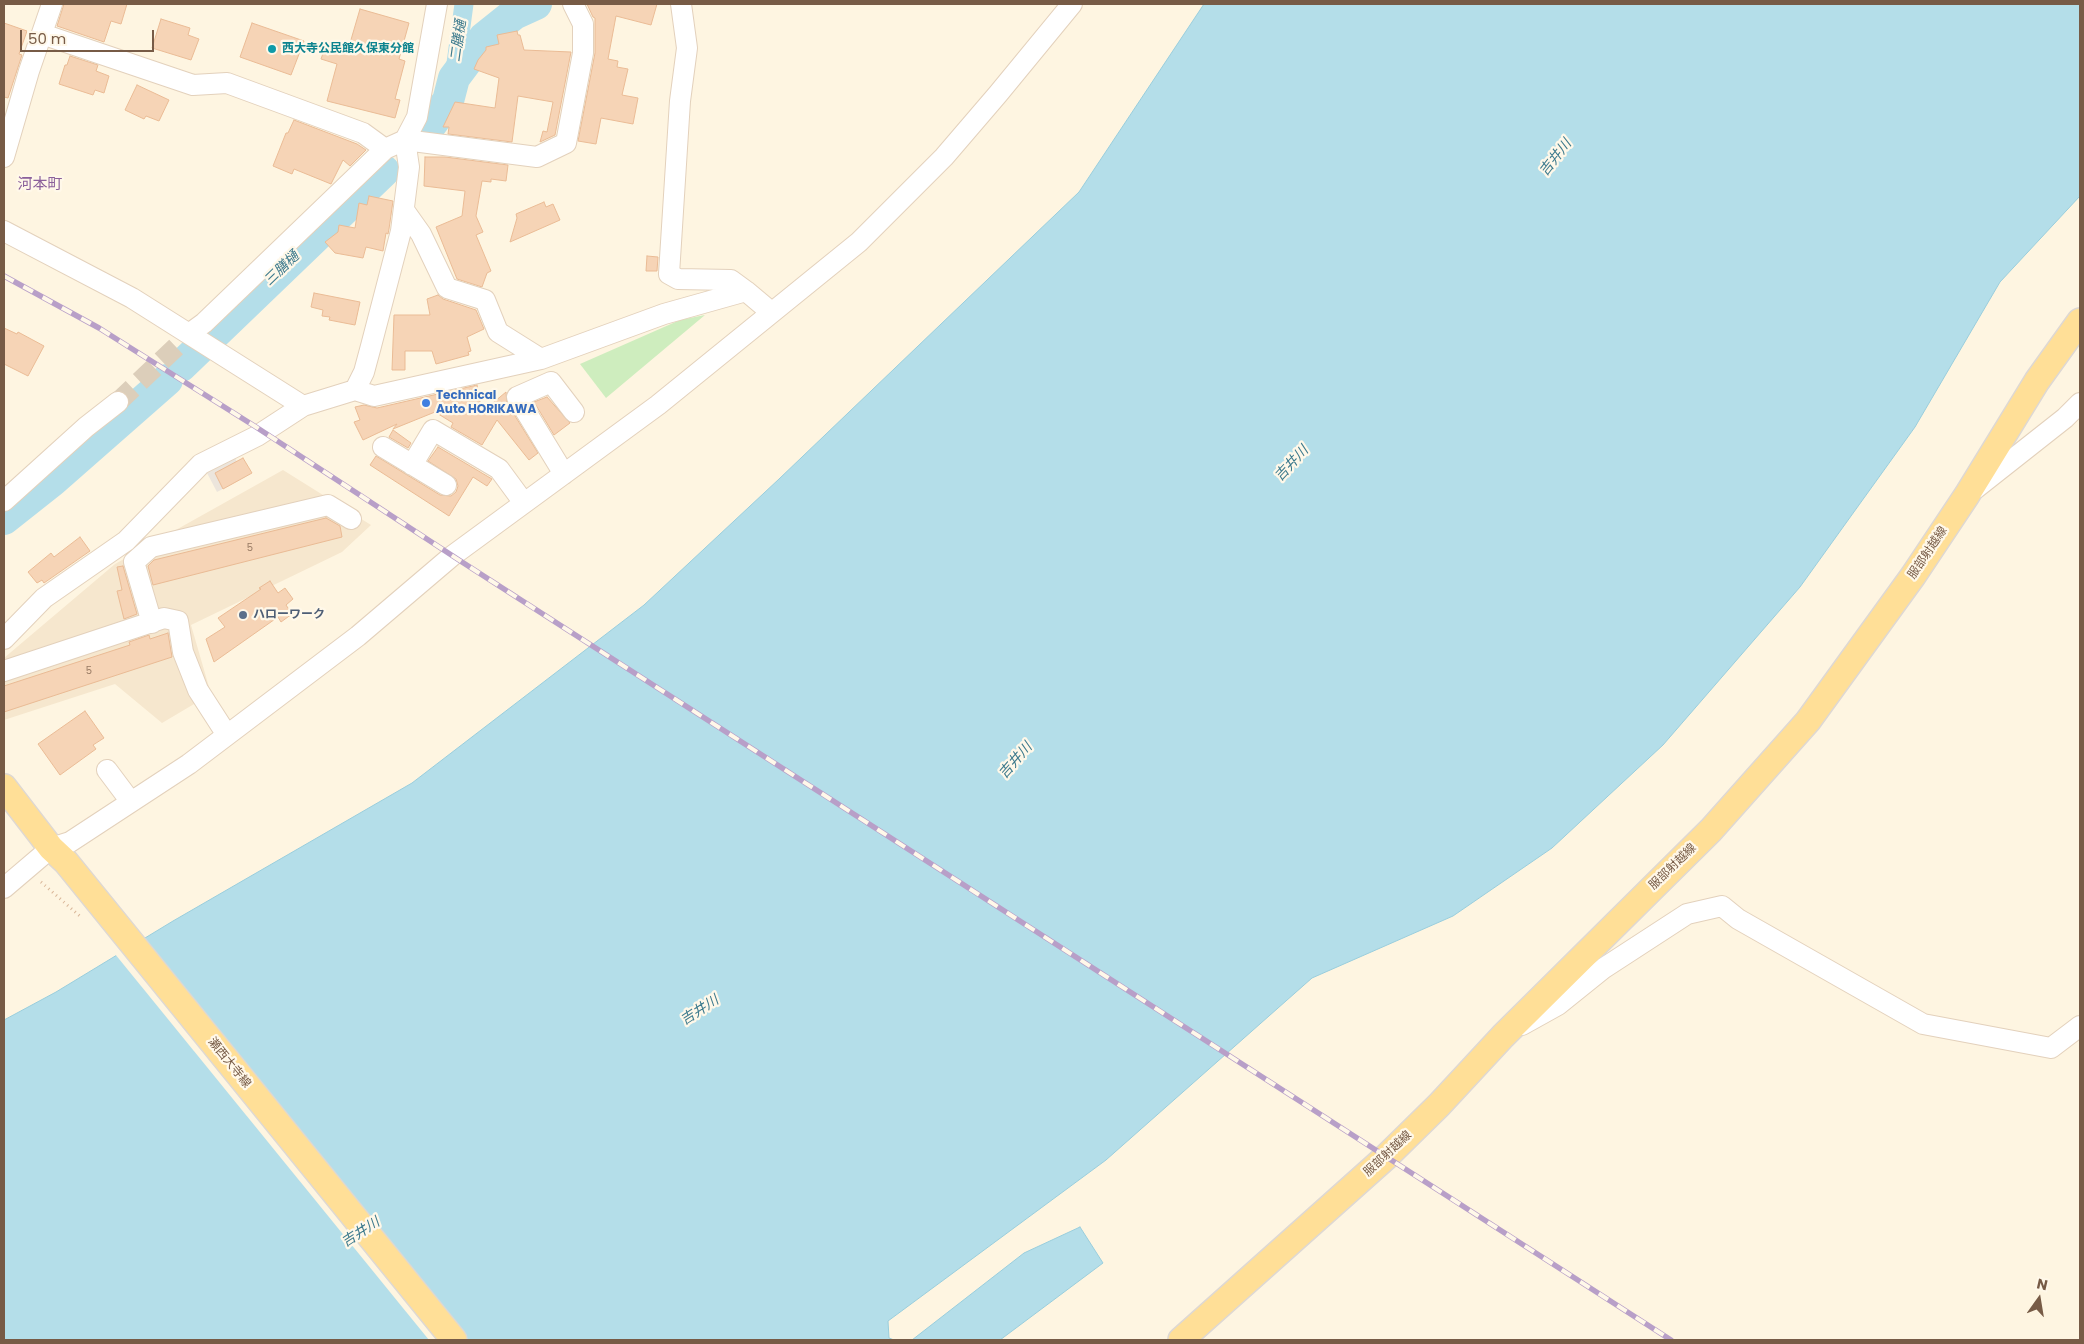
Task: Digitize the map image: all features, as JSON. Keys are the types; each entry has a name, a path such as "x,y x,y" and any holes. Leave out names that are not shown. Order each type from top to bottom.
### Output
{"main road":[{"name":"服部射越線","path":"1181,1340 1386,1157 1439,1105 1503,1036 1711,830 1808,721 1913,576 1967,495 2037,381 2080,321"},
{"name":"瀬西大寺線","path":"4,787 454,1340"}],"street":[{"path":"4,157 52,4"},
{"path":"354,390 364,372 401,231 409,167 405,140 417,117 437,4"},
{"path":"201,340 211,316 384,149 405,140 537,157 566,143 582,53 583,24 573,4"},
{"path":"681,4 687,48 680,101 670,274 678,279 730,280 771,312"},
{"path":"4,888 58,855 70,842 189,764 358,636 452,556 658,405 859,242 944,156 1072,4"},
{"path":"42,34 192,85 227,83 363,134 384,149"},
{"path":"404,210 421,234 447,288 485,300 498,332 540,359"},
{"path":"4,231 132,298 303,406"},
{"path":"4,639 44,598 126,541 201,464 257,436 303,406 354,390 374,396 540,359 664,314 746,291"},
{"path":"564,474 517,397 551,382 574,412"},
{"path":"4,501 86,427 118,402"},
{"path":"1967,495 2065,418 2080,403"},
{"path":"412,465 433,430 499,469 524,503"},
{"path":"383,447 446,485"},
{"path":"152,623 134,562 151,547 328,505 351,520"},
{"path":"4,672 164,618 178,621 183,652 198,690 227,735"},
{"path":"107,770 131,802"},
{"path":"1503,1036 1558,1005 1604,968 1687,914 1722,906 1738,919 1923,1024 2051,1048 2080,1026"}],"shaded area":[{"path":"235,458 245,477 217,492 207,473"},
{"path":"283,470 371,525 342,552 191,625 211,694 162,723 115,684 4,720 4,658 115,564"}],"green space":[{"path":"705,315 606,398 580,364 680,320"}],"water":[{"name":"吉井川","path":"1204,4 2080,4 2080,196 2000,282 1915,427 1800,587 1663,745 1552,848 1453,916 1312,978 1106,1160 888,1321 889,1338 894,1340 4,1340 4,1020 56,992 173,921 412,783 644,605 779,479 1079,192"},
{"path":"1080,1227 1103,1263 1000,1340 912,1340 1024,1253"}],"pier":[{"path":"140,938 467,1340 429,1340 115,954"}],"building":[{"path":"64,4 127,4 121,24 111,21 104,42 57,26"},
{"path":"587,4 657,4 651,25 616,16 608,59 618,61 617,67 628,69 622,95 638,98 633,124 601,118 596,144 578,141 595,53 595,18"},
{"path":"360,9 409,23 399,59 405,61 395,99 400,100 395,118 327,101 337,64 321,59 327,42 348,50"},
{"path":"161,19 190,28 188,35 199,39 191,60 152,48"},
{"path":"4,23 27,31 19,54 22,55 8,98 4,97"},
{"name":"西大寺公民館久保東分館","path":"252,23 304,41 291,75 240,57"},
{"path":"517,31 524,50 571,52 555,135 540,142 543,131 547,132 553,102 518,96 512,142 448,134 449,127 443,127 455,102 495,108 499,78 474,69 486,47 499,44 497,35"},
{"path":"70,56 98,65 96,71 109,76 104,93 95,90 93,95 59,84"},
{"path":"137,85 169,100 159,121 146,116 144,119 125,110"},
{"path":"294,120 357,144 366,150 350,166 343,160 331,184 294,169 292,174 273,166 286,133 288,133"},
{"path":"425,157 445,157 508,165 506,181 491,179 491,182 482,181 476,216 483,232 476,235 491,271 487,273 482,287 457,279 436,227 462,216 465,191 424,186"},
{"path":"369,196 393,201 388,234 386,233 383,251 366,247 363,258 335,253 325,242 338,232 339,225 355,228 359,203 367,205"},
{"path":"544,202 546,207 553,204 560,220 510,242 517,218 516,214"},
{"path":"647,256 658,257 657,271 646,271"},
{"path":"314,293 360,302 355,325 329,320 330,317 322,316 323,310 311,307"},
{"path":"438,295 443,299 476,310 484,329 467,337 471,351 468,352 469,355 436,364 432,351 405,351 405,370 392,370 394,315 430,315 427,299"},
{"path":"4,328 17,334 18,332 44,346 28,376 4,364"},
{"path":"477,385 482,412 506,392 507,403 538,453 529,460 497,420 482,445 451,427 453,423 435,412 393,429 397,424 363,440 354,422 360,420 355,407 364,405 377,408"},
{"path":"547,397 570,423 554,435 534,402"},
{"path":"393,430 411,443 408,448 389,437"},
{"path":"438,447 492,479 487,486 473,477 449,516 370,465 376,456 440,495 451,496 456,492 458,486 456,479 428,461"},
{"path":"243,458 252,473 223,489 215,473"},
{"path":"326,518 340,526 342,537 153,585 148,566 154,560"},
{"path":"80,537 90,551 44,583 42,580 37,583 28,572 51,553 54,557"},
{"path":"123,566 137,614 124,619 117,591 122,590 117,567"},
{"path":"270,581 278,593 285,588 293,599 286,605 292,614 281,622 278,617 214,662 206,639 225,627 218,618"},
{"path":"168,633 172,657 4,712 4,686 130,645 129,642 149,635 150,639"},
{"path":"85,711 104,738 93,745 96,749 60,775 38,744"}],"waterway":[{"name":"二膳樋","path":"454,78 464,4"},
{"name":"三膳樋","path":"424,134 448,101 454,78 484,38 514,14 536,4"},
{"name":"三膳樋","path":"181,366 384,171"},
{"name":"三膳樋","path":"4,519 52,481 167,380"}],"tunnel":[{"path":"118,402 193,331"}],"railway":[{"path":"4,276 99,328 256,427 462,562 1671,1340"}],"place":[{"name":"西大寺公民館久保東分館","path":"272,49"},
{"name":"Technical Auto HORIKAWA","path":"426,403"},
{"name":"ハローワーク","path":"243,615"}],"district":[{"name":"河本町","path":"40,185"}]}
